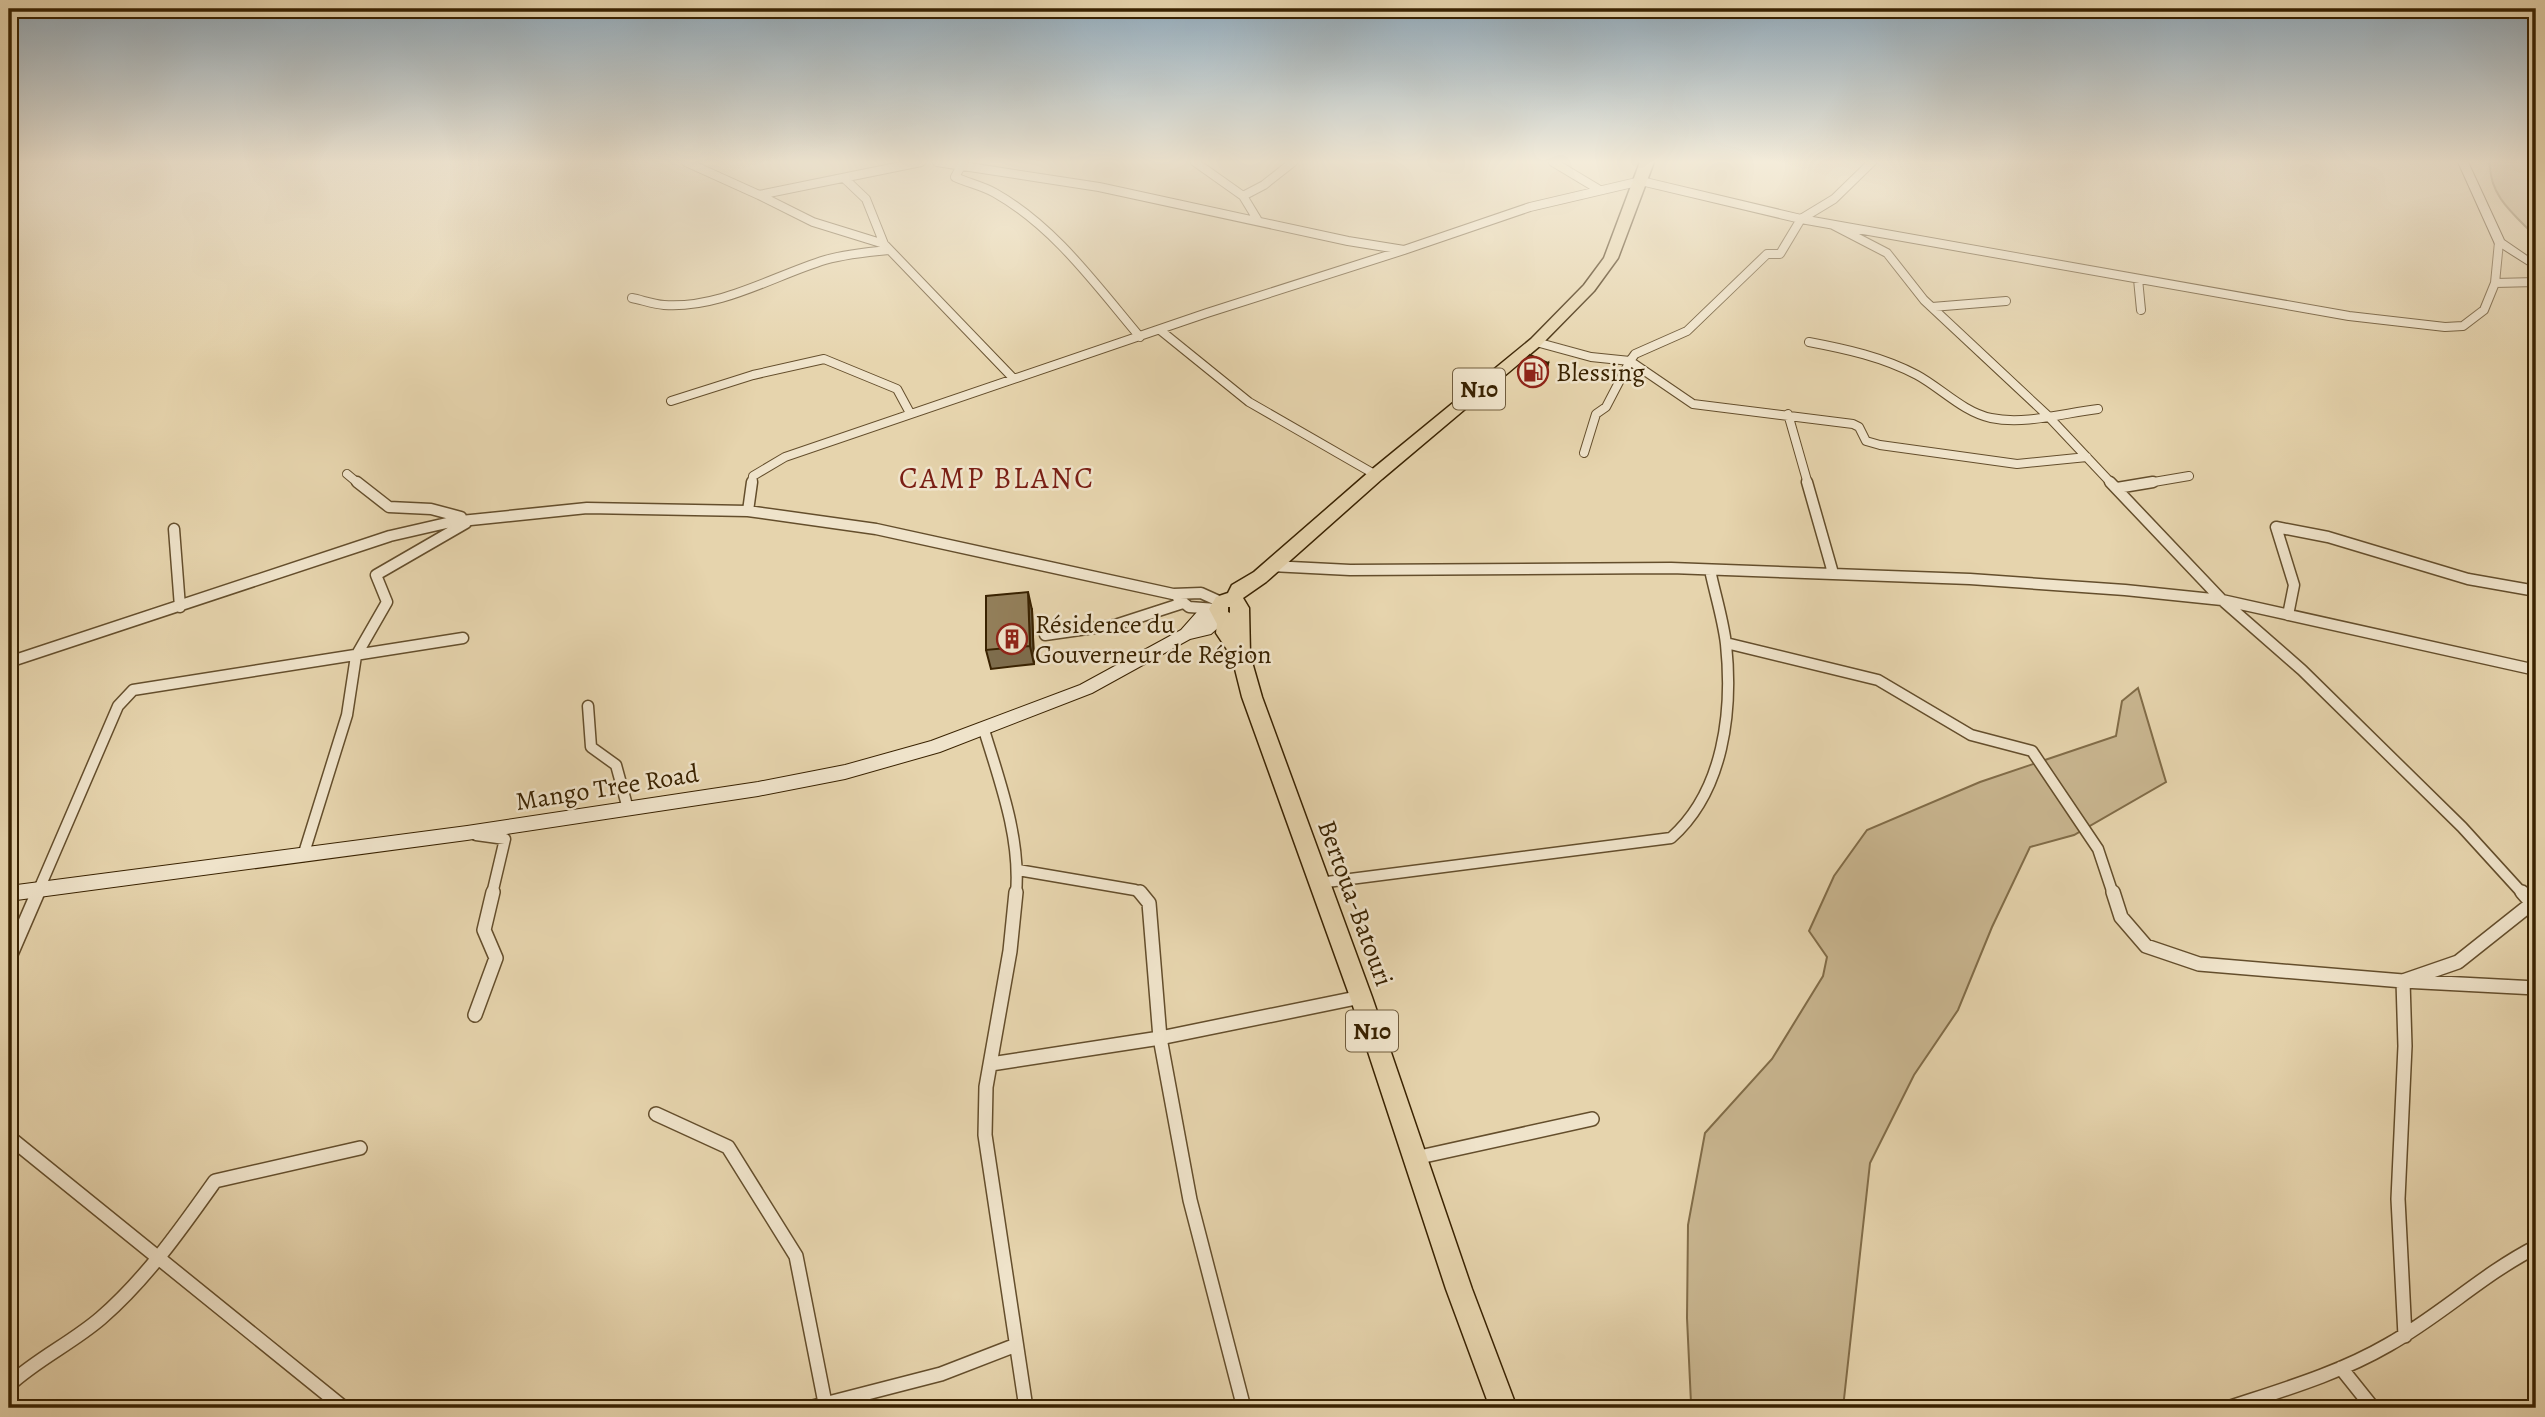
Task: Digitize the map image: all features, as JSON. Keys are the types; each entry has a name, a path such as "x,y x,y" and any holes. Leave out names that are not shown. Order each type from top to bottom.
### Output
{"highway":[{"name":"N10","path":"1227,610 1254,594 1266,571 1536,342 1589,288 1606,266 1621,228"},
{"name":"Bertoua-Batouri","path":"1227,610 1225,633 1241,654 1252,697 1361,997 1503,1408"}],"main road":[{"path":"2493,228 2499,242 2536,267"},
{"name":"Mango Tree Road","path":"9,894 467,833 845,772 984,730 1086,689 1186,634 1206,630 1227,610"}],"street":[{"path":"831,228 887,247"},
{"path":"879,228 887,247 1013,378"},
{"path":"1043,228 1081,267 1140,337"},
{"path":"1295,228 1348,241 1404,250"},
{"path":"748,511 753,475 785,457 1013,378 1465,228"},
{"path":"1584,453 1596,414 1606,407 1634,354 1687,331 1767,254 1780,254 1796,228"},
{"path":"1840,228 1887,253 1932,307 2047,415 2222,600 2302,670 2453,818 2534,906 2458,962 2403,982"},
{"path":"1858,228 2350,316 2445,327 2463,326 2480,316 2495,283 2499,242"},
{"path":"632,298 662,304 698,301 857,251 887,247"},
{"path":"2138,279 2141,310"},
{"path":"2495,283 2536,282"},
{"path":"1932,307 2006,301"},
{"path":"1160,330 1249,402 1376,475"},
{"path":"1536,342 1591,357 1630,361 1693,404 1788,414 1856,425 1863,438 1873,443 1927,454 2035,467 2087,457"},
{"path":"1809,342 1847,349 1891,363 1984,416 2002,420 2098,409"},
{"path":"671,401 753,375 824,359 897,389 910,413"},
{"path":"1788,414 1833,573"},
{"path":"347,474 389,507 430,509 471,520"},
{"path":"2117,488 2189,476"},
{"path":"9,662 390,536 471,520 587,509 748,511 876,529 1173,594 1202,593 1227,610"},
{"path":"303,856 346,715 356,656 387,602 376,575 471,520"},
{"path":"2288,615 2294,585 2276,527 2328,537 2468,579 2536,591"},
{"path":"174,529 180,607"},
{"path":"1319,883 1671,838 1686,827 1706,795 1728,704 1726,643 1710,569"},
{"path":"1266,571 1710,569 1983,580 2222,600 2536,670"},
{"path":"1173,594 1183,603 1195,608 1227,610"},
{"path":"1045,635 1106,629 1151,617 1183,603"},
{"path":"9,959 118,706 127,694 133,690 186,680 463,638"},
{"path":"1726,643 1878,680 1970,735 2032,751 2098,849 2121,917 2146,946 2199,964 2403,982 2536,988"},
{"path":"588,706 591,747 616,765 628,809"},
{"path":"984,730 1005,797 1018,870 1010,951 984,1107 985,1135 1026,1408"},
{"path":"467,833 506,839 484,930 496,957 475,1014"},
{"path":"1018,870 1119,886 1145,895 1150,910 1160,1038 1190,1200 1244,1408"},
{"path":"2403,982 2407,1016 2398,1153 2398,1231 2405,1335"},
{"path":"991,1065 1160,1038 1361,997"},
{"path":"656,1114 728,1147 796,1256 826,1406"},
{"path":"1415,1158 1592,1119"},
{"path":"9,1136 344,1408"},
{"path":"9,1385 24,1370 84,1332 160,1259 215,1181 360,1148"},
{"path":"2228,1408 2341,1368 2405,1335 2471,1291 2505,1262 2536,1247"},
{"path":"809,1408 826,1406 941,1374 1016,1345"},
{"path":"2341,1368 2373,1408"}],"shaded area":[{"path":"2527,228 2536,228 2536,237"},
{"path":"2138,688 2166,782 2074,835 2030,847 1992,927 1958,1010 1914,1075 1870,1163 1843,1408 1676,1408 1691,1403 1687,1318 1688,1225 1705,1133 1772,1059 1823,976 1827,957 1809,931 1834,876 1867,830 1980,782 2116,736 2122,701"}],"building":[{"path":"1530,355 1548,363 1539,370 1522,362"},
{"path":"1028,592 1030,646 986,650 986,596"}],"place":[{"name":"Blessing","path":"1533,372"},
{"name":"Résidence du Gouverneur de Région","path":"1012,639"}],"district":[{"name":"CAMP BLANC","path":"997,478"}]}
